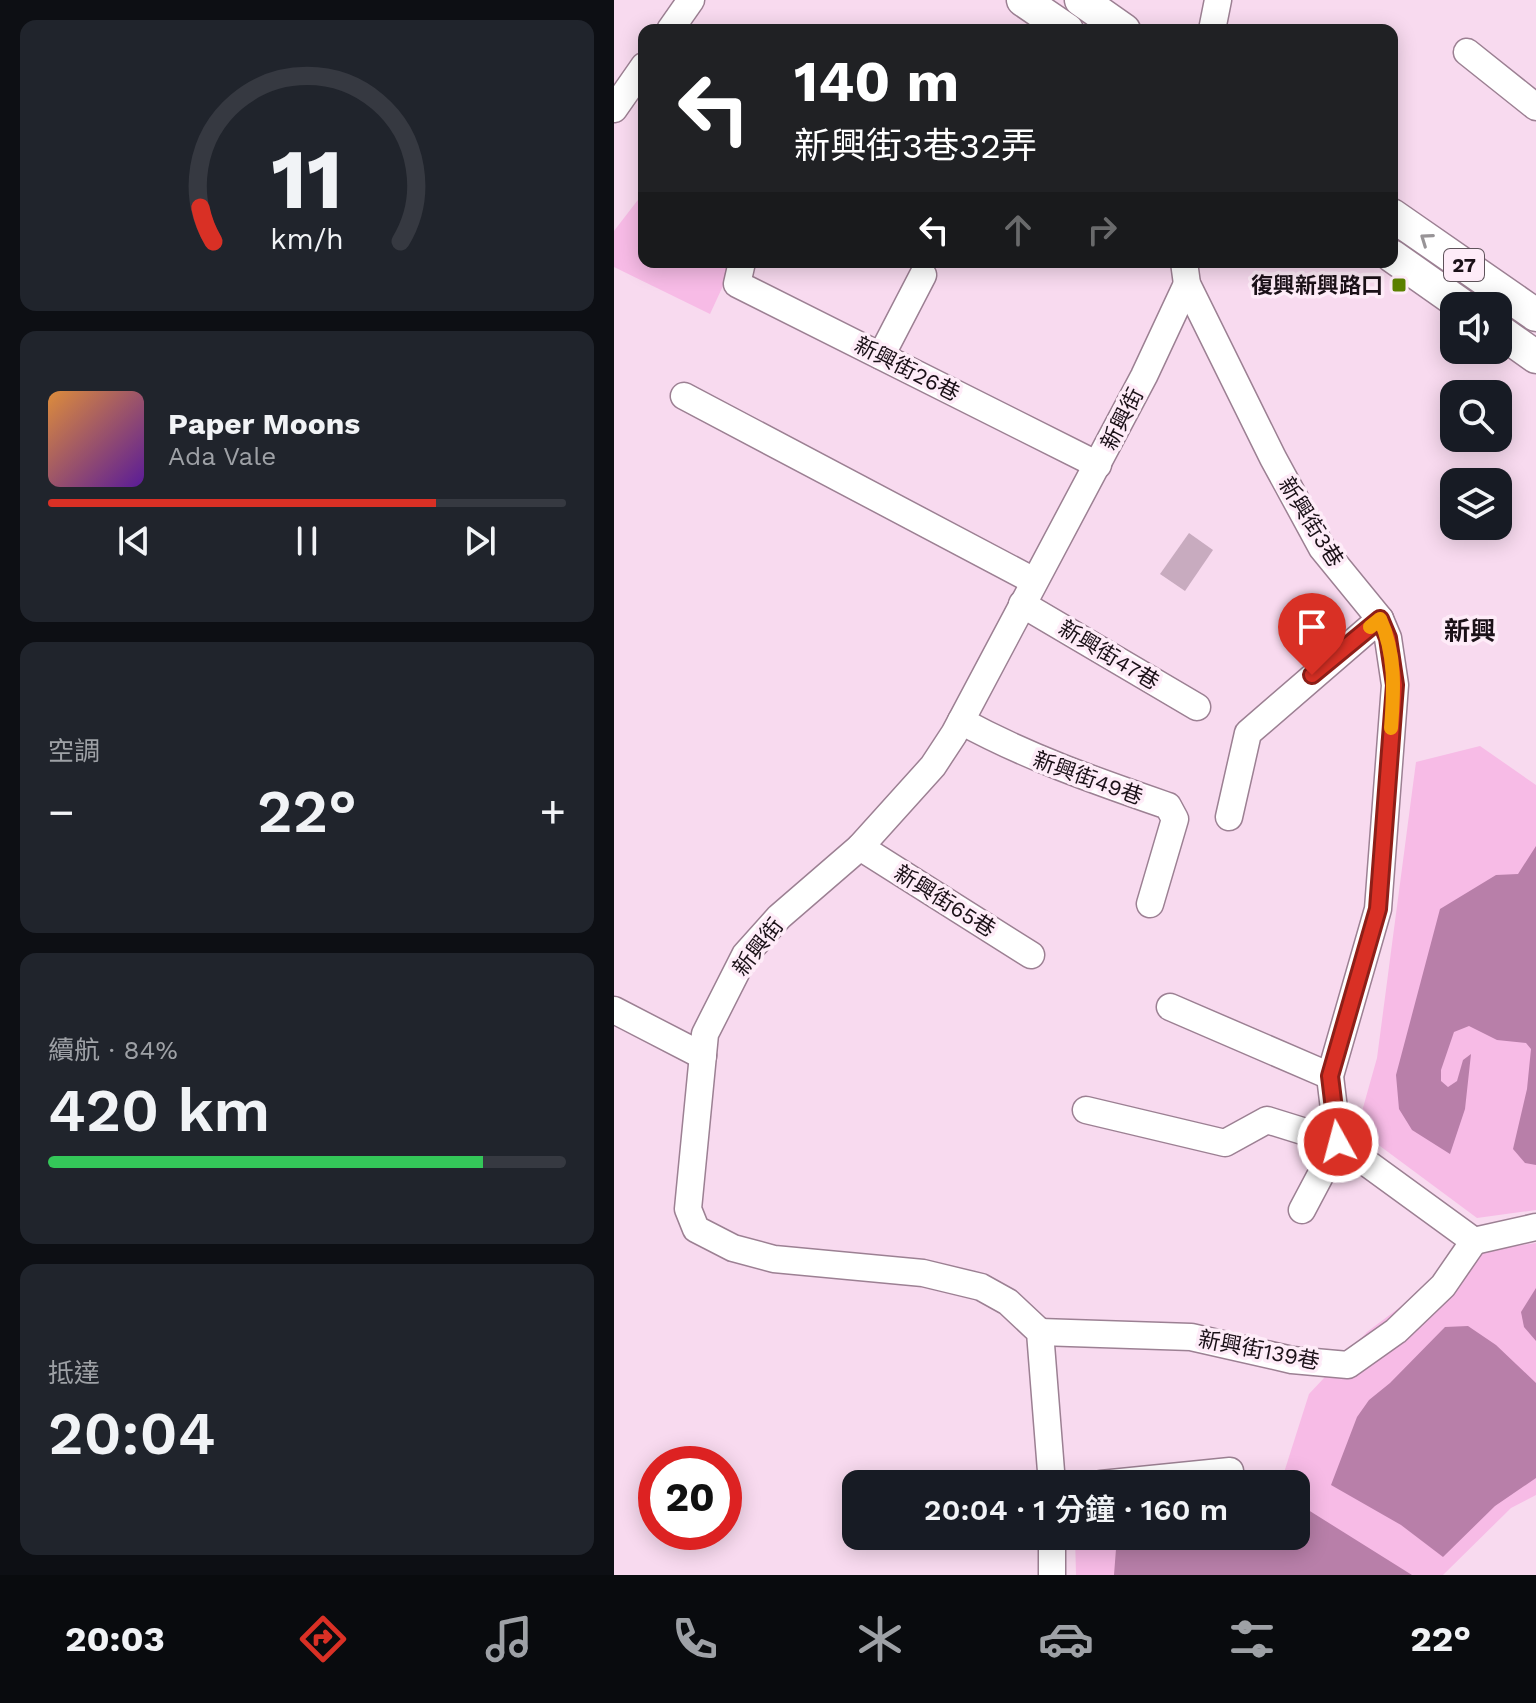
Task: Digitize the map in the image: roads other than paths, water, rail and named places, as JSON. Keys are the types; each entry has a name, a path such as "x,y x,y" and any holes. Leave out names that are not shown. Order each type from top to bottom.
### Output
{"main road":[{"path":"1023,0 1058,24"},
{"path":"1081,0 1115,24"},
{"name":"27","path":"1398,219 1536,315"},
{"name":"27","path":"1398,260 1443,292"},
{"path":"1512,340 1536,357"}],"street":[{"path":"674,24 691,0"},
{"path":"1213,24 1218,0"},
{"path":"1467,52 1536,107"},
{"path":"614,109 638,75"},
{"name":"新興街26巷","path":"741,268 737,284 1098,465"},
{"name":"新興街","path":"1040,1332 1008,1302 981,1287 923,1273 774,1259 733,1248 696,1229 688,1209 705,1034 745,955 779,917 860,847 933,766 961,721 1098,465 1182,269"},
{"name":"新興街3巷","path":"1182,269 1273,458 1322,548 1380,619 1388,638 1395,685 1378,909 1330,1076 1338,1142"},
{"path":"881,356 923,275"},
{"name":"新興街47巷","path":"684,396 1028,592 1197,707"},
{"path":"1229,817 1248,733 1380,619"},
{"name":"新興街49巷","path":"961,721 1014,750 1061,770 1168,806 1175,819 1150,904"},
{"name":"新興街65巷","path":"860,847 1031,955"},
{"path":"1170,1007 1330,1076"},
{"path":"614,1010 703,1056"},
{"path":"1086,1110 1225,1143 1267,1120 1338,1142 1474,1241 1536,1227"},
{"path":"1302,1210 1338,1142"},
{"name":"新興街139巷","path":"1040,1332 1191,1337 1292,1360 1348,1365 1396,1331 1443,1286 1474,1241"},
{"path":"1040,1332 1051,1470"},
{"path":"1052,1550 1052,1575"}],"place":[{"name":"復興新興路口","path":"1399,285"}],"district":[{"name":"新興","path":"1470,631"}]}
